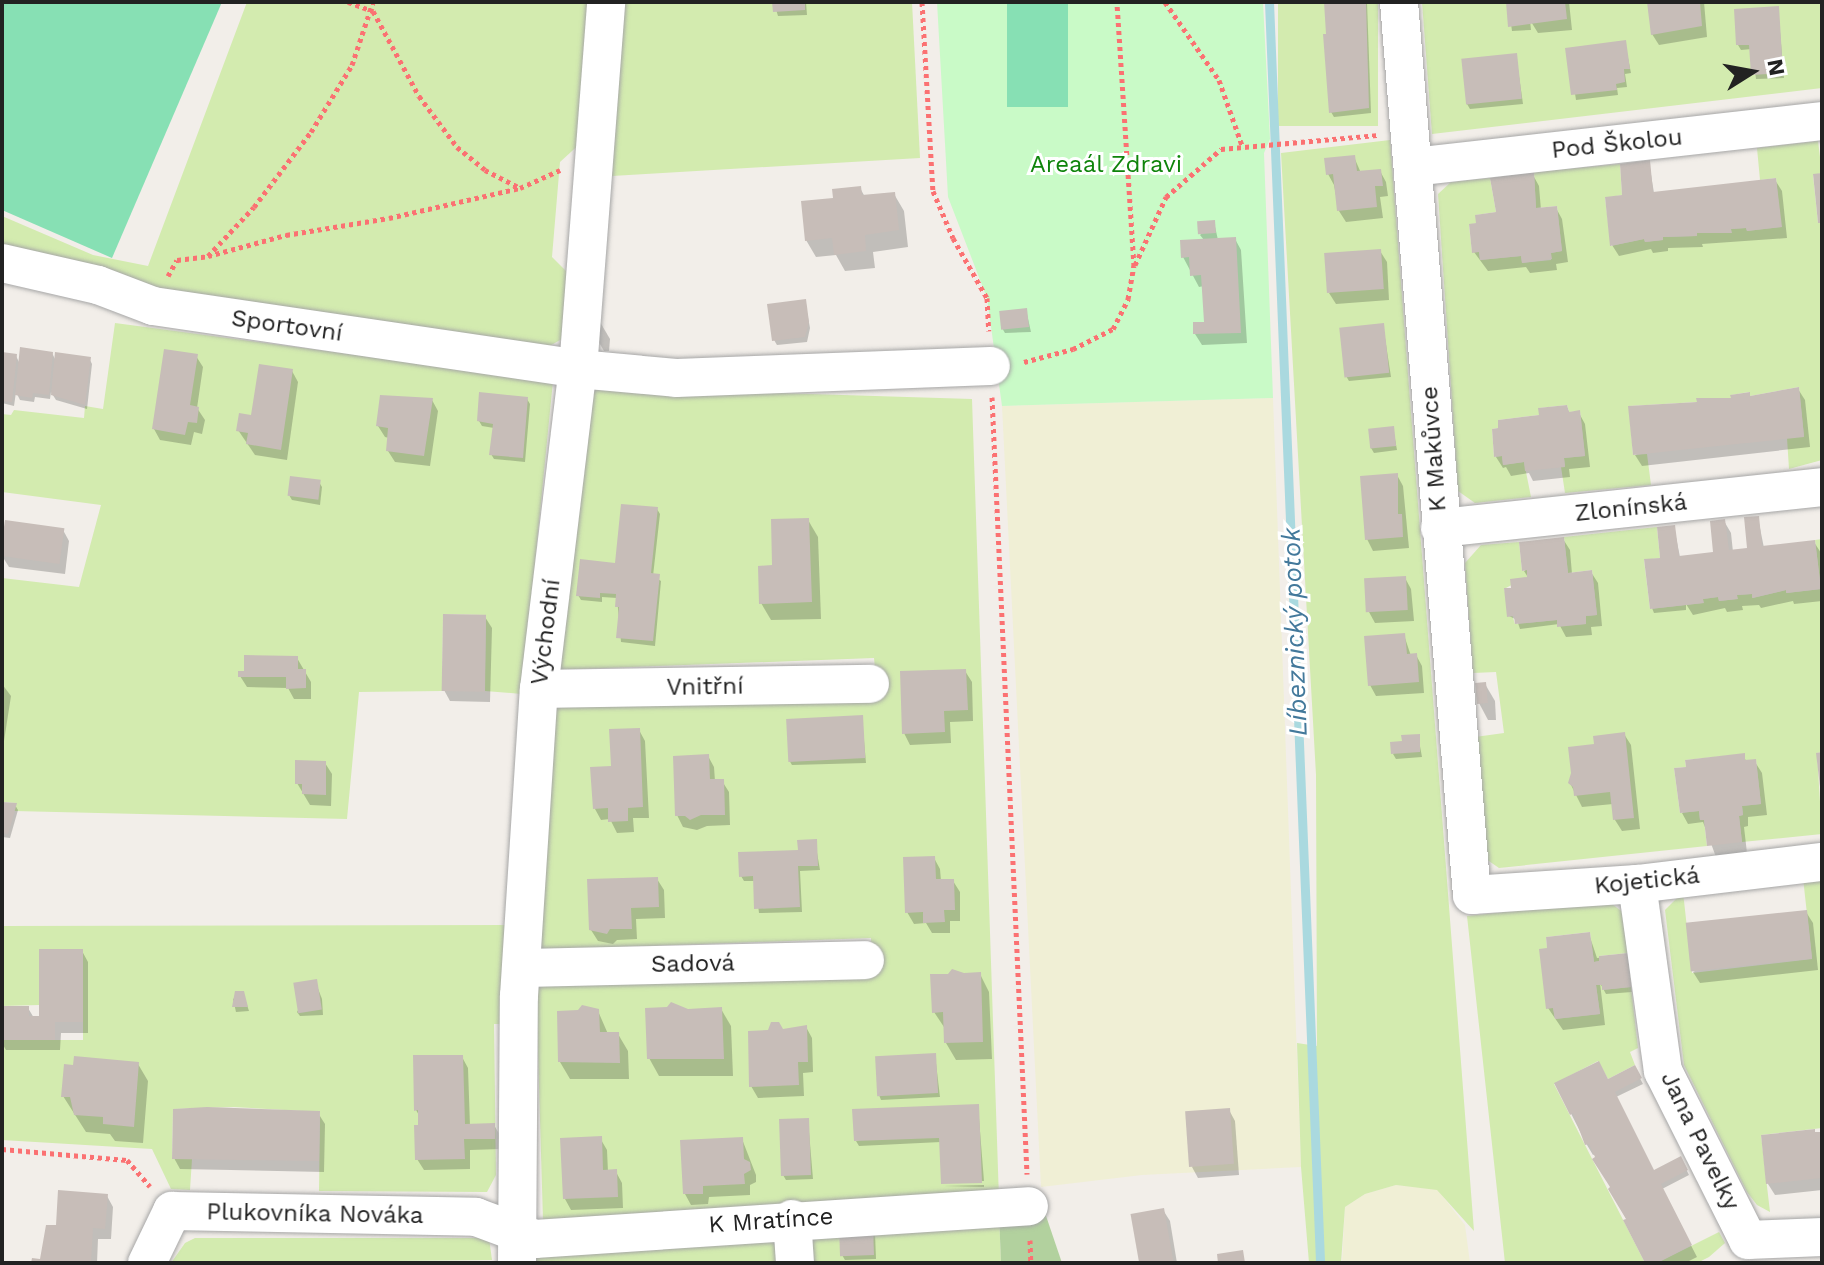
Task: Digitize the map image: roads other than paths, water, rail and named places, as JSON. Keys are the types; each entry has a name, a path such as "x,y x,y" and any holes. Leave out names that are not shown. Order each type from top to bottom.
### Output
{"street":[{"name":"Východní","path":"516,1246 522,968 539,689 578,369 592,150 606,2"},
{"name":"K Makůvce","path":"1399,2 1472,895"},
{"name":"Pod Školou","path":"1411,149 1822,121"},
{"name":"Sportovní","path":"2,263 98,285 153,306 578,369 676,378 991,366"},
{"name":"Zlonínská","path":"1440,528 1822,487"},
{"name":"Vnitřní","path":"539,689 870,684"},
{"name":"Kojetická","path":"1472,895 1637,884 1822,862"},
{"name":"Jana Pavelky","path":"1637,884 1663,1071 1748,1240 1815,1246"},
{"name":"Sadová","path":"522,968 865,960"},
{"name":"K Mratínce","path":"516,1246 535,1239 792,1219 1029,1206"},
{"name":"Plukovníka Nováka","path":"147,1263 172,1211 476,1217 516,1246"},
{"path":"792,1219 795,1263"}],"waterway":[{"name":"Líbeznický potok","path":"1269,2 1320,1263"}],"park label":[{"name":"Areaál Zdravi","path":"1106,165"}]}
